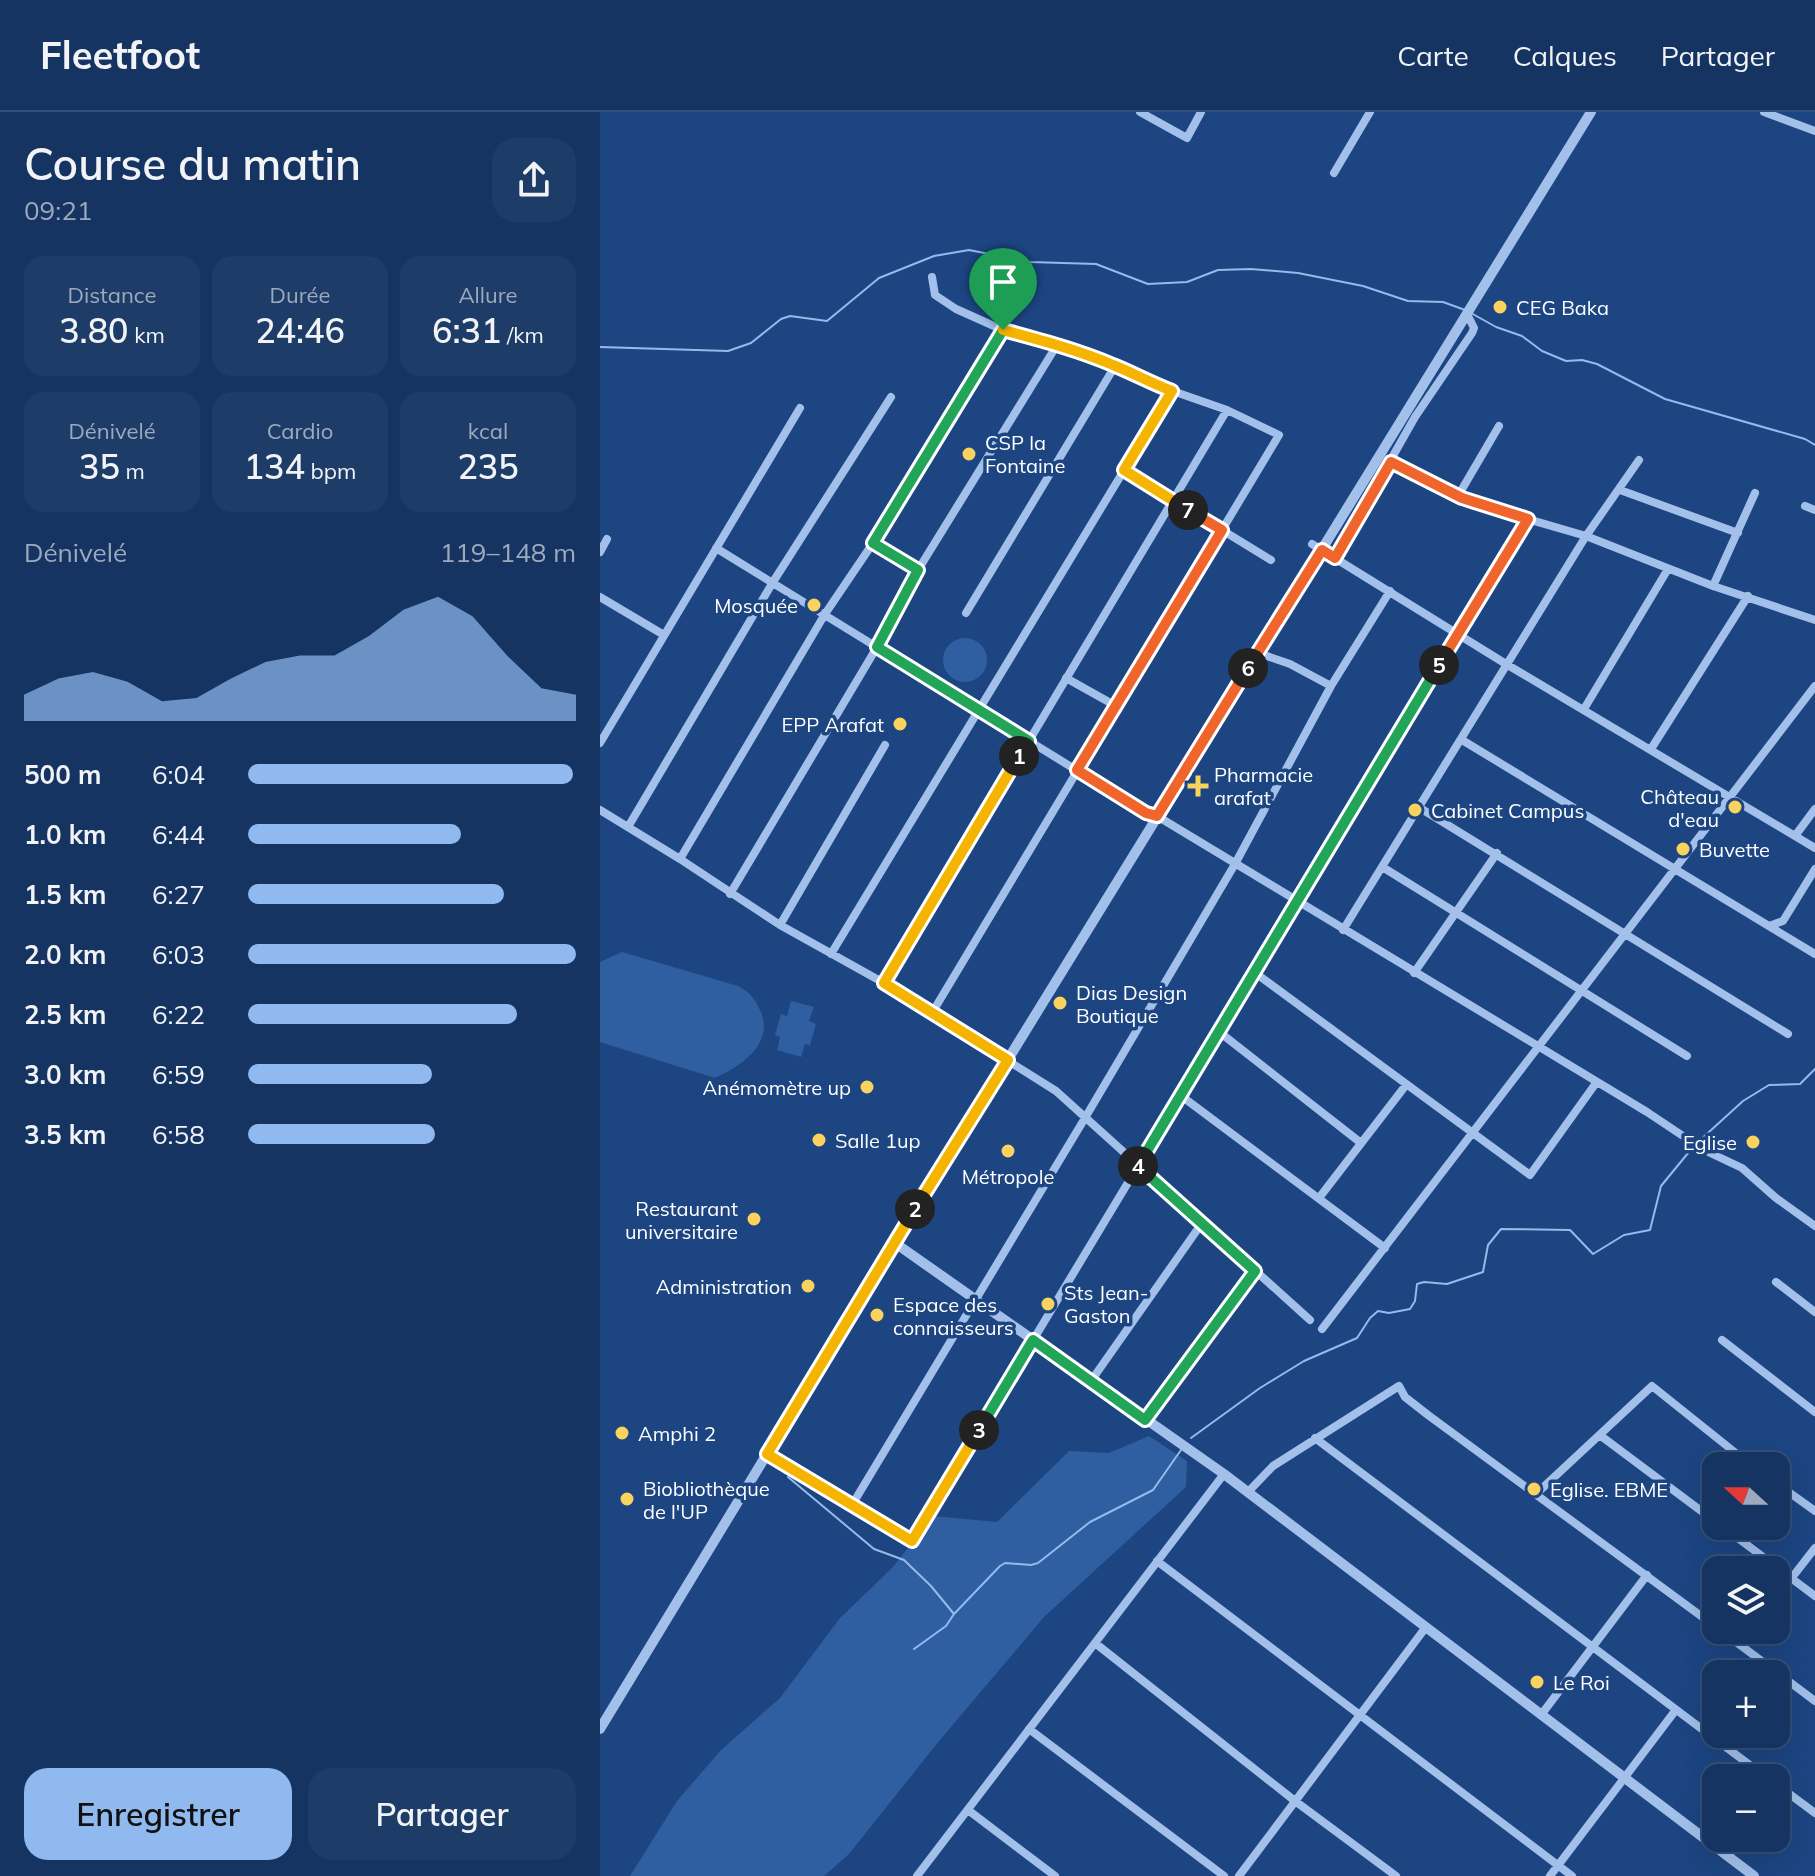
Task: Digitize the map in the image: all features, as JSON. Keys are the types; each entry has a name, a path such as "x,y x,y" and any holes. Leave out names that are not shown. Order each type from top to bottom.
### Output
{"street":[{"path":"1140,112 1187,138 1201,112"},
{"path":"1334,173 1370,112"},
{"path":"600,1729 1258,653 1317,547 1467,314 1591,112"},
{"path":"1764,112 1815,131"},
{"path":"932,277 935,295 956,309 1003,330 1115,366 1141,380 1227,410 1279,435 932,1013"},
{"path":"1335,558 1423,405 1472,333 1472,322 1467,314"},
{"path":"680,859 825,614 873,543 1003,330"},
{"path":"730,894 877,647 918,570 1057,345"},
{"path":"966,613 1115,366"},
{"path":"831,954 1172,391"},
{"path":"628,827 773,582 891,397"},
{"path":"600,743 800,408"},
{"path":"884,983 1227,410"},
{"path":"1458,496 1499,426"},
{"path":"1343,930 1586,536 1639,460"},
{"path":"1391,462 1458,496 1586,536 1713,586 1815,620"},
{"path":"1124,470 1271,560"},
{"path":"1620,490 1738,533"},
{"path":"1713,586 1755,493"},
{"path":"1805,506 1815,510"},
{"path":"767,1454 912,1541 1528,519"},
{"path":"600,552 607,539"},
{"path":"873,543 918,570"},
{"path":"1317,547 1815,848"},
{"path":"716,548 1146,813 1157,816 1647,1112 1704,1150 1742,1168 1815,1226"},
{"path":"1584,709 1668,569"},
{"path":"852,1505 1235,864 1331,686 1390,591"},
{"path":"1651,749 1748,596"},
{"path":"600,597 664,635"},
{"path":"1258,653 1290,664 1331,686"},
{"path":"1066,678 1116,706"},
{"path":"1322,1329 1815,686"},
{"path":"1462,740 1815,954"},
{"path":"780,925 885,745"},
{"path":"1420,808 1788,1034"},
{"path":"1795,836 1815,809"},
{"path":"600,810 780,925 884,983 1056,1091 1310,1320"},
{"path":"1414,973 1497,853"},
{"path":"1384,868 1687,1056"},
{"path":"1769,926 1783,921 1815,869"},
{"path":"1254,972 1530,1175 1596,1083"},
{"path":"1218,1031 1361,1143"},
{"path":"1319,1198 1406,1085"},
{"path":"1180,1095 1385,1248"},
{"path":"1091,1381 1202,1223"},
{"path":"895,1243 1224,1474 1754,1876"},
{"path":"1145,1420 1255,1271"},
{"path":"1776,1282 1815,1312"},
{"path":"1722,1340 1815,1412"},
{"path":"1248,1492 1273,1466 1399,1386 1405,1397 1416,1406 1702,1616"},
{"path":"1536,1494 1652,1386 1734,1452"},
{"path":"1601,1436 1702,1512"},
{"path":"1315,1438 1748,1764"},
{"path":"917,1876 1224,1474"},
{"path":"1790,1493 1815,1511"},
{"path":"1741,1540 1815,1596"},
{"path":"1790,1580 1815,1548"},
{"path":"1157,1561 1572,1876"},
{"path":"1541,1715 1647,1575"},
{"path":"1239,1876 1426,1627"},
{"path":"1095,1643 1295,1801 1396,1876"},
{"path":"1740,1644 1815,1701"},
{"path":"1550,1876 1675,1711"},
{"path":"1029,1729 1224,1876"},
{"path":"1790,1794 1815,1813"},
{"path":"968,1810 1055,1876"}],"shaded area":[{"path":"965,638 981,644 987,660 981,676 965,682 949,676 943,660 949,644"},
{"path":"622,952 745,990 755,1001 763,1020 764,1032 754,1051 736,1067 715,1078 600,1042 600,962"},
{"path":"791,1001 814,1007 809,1021 816,1024 810,1045 805,1044 801,1057 777,1050 780,1037 775,1035 781,1014 787,1016"},
{"path":"1149,1436 1187,1461 1186,1487 1044,1617 849,1854 824,1876 630,1876 677,1801 721,1750 780,1698 840,1618 893,1567 933,1516 997,1522 1069,1451 1109,1453"}],"waterway":[{"path":"600,347 728,351 751,343 781,319 790,316 827,321 879,278 934,256 969,250 1030,262 1096,264 1148,284 1187,282 1218,270 1298,273 1363,286 1408,301 1443,302 1465,310"},
{"path":"1471,313 1496,327 1522,336 1542,351 1566,361 1582,360 1597,364 1665,399 1805,439 1815,445"},
{"path":"1698,1142 1743,1101 1769,1085 1800,1084 1815,1069"},
{"path":"1191,1438 1260,1388 1304,1361 1357,1338 1378,1311 1389,1313 1410,1309 1415,1301 1417,1284 1447,1284 1483,1272 1488,1245 1501,1229 1570,1230 1593,1254 1624,1235 1650,1230 1661,1186 1693,1147"},
{"path":"914,1649 946,1626 1000,1566 1005,1563 1038,1563 1090,1522 1153,1490 1181,1450"},
{"path":"788,1477 874,1549 904,1560 954,1614"}],"place":[{"name":"CEG Baka","path":"1500,307"},
{"name":"CSP la Fontaine","path":"969,454"},
{"name":"Mosquée","path":"814,605"},
{"name":"EPP Arafat","path":"900,724"},
{"name":"Pharmacie arafat","path":"1198,786"},
{"name":"Château d'eau","path":"1735,807"},
{"name":"Cabinet Campus","path":"1415,810"},
{"name":"Buvette","path":"1683,849"},
{"name":"Dias Design Boutique","path":"1060,1003"},
{"name":"Anémomètre up","path":"867,1087"},
{"name":"Salle 1up","path":"819,1140"},
{"name":"Eglise","path":"1753,1142"},
{"name":"Métropole","path":"1008,1151"},
{"name":"Restaurant universitaire","path":"754,1219"},
{"name":"Administration","path":"808,1286"},
{"name":"Sts Jean- Gaston","path":"1048,1304"},
{"name":"Espace des connaisseurs","path":"877,1315"},
{"name":"Amphi 2","path":"622,1433"},
{"name":"Eglise. EBME","path":"1534,1489"},
{"name":"Biobliothèque de l'UP","path":"627,1499"},
{"name":"Le Roi","path":"1537,1682"}],"route":[{"path":"1003,330 1057,345 1172,391 1124,470 1222,530 1077,770 1146,813 1157,816 1322,550 1335,558 1391,462 1476,504 1528,519 1137,1165 1255,1271 1145,1420 1033,1340 912,1541 767,1454 1008,1060 884,983 1029,741 877,647 918,570 873,543 1003,330"}]}
